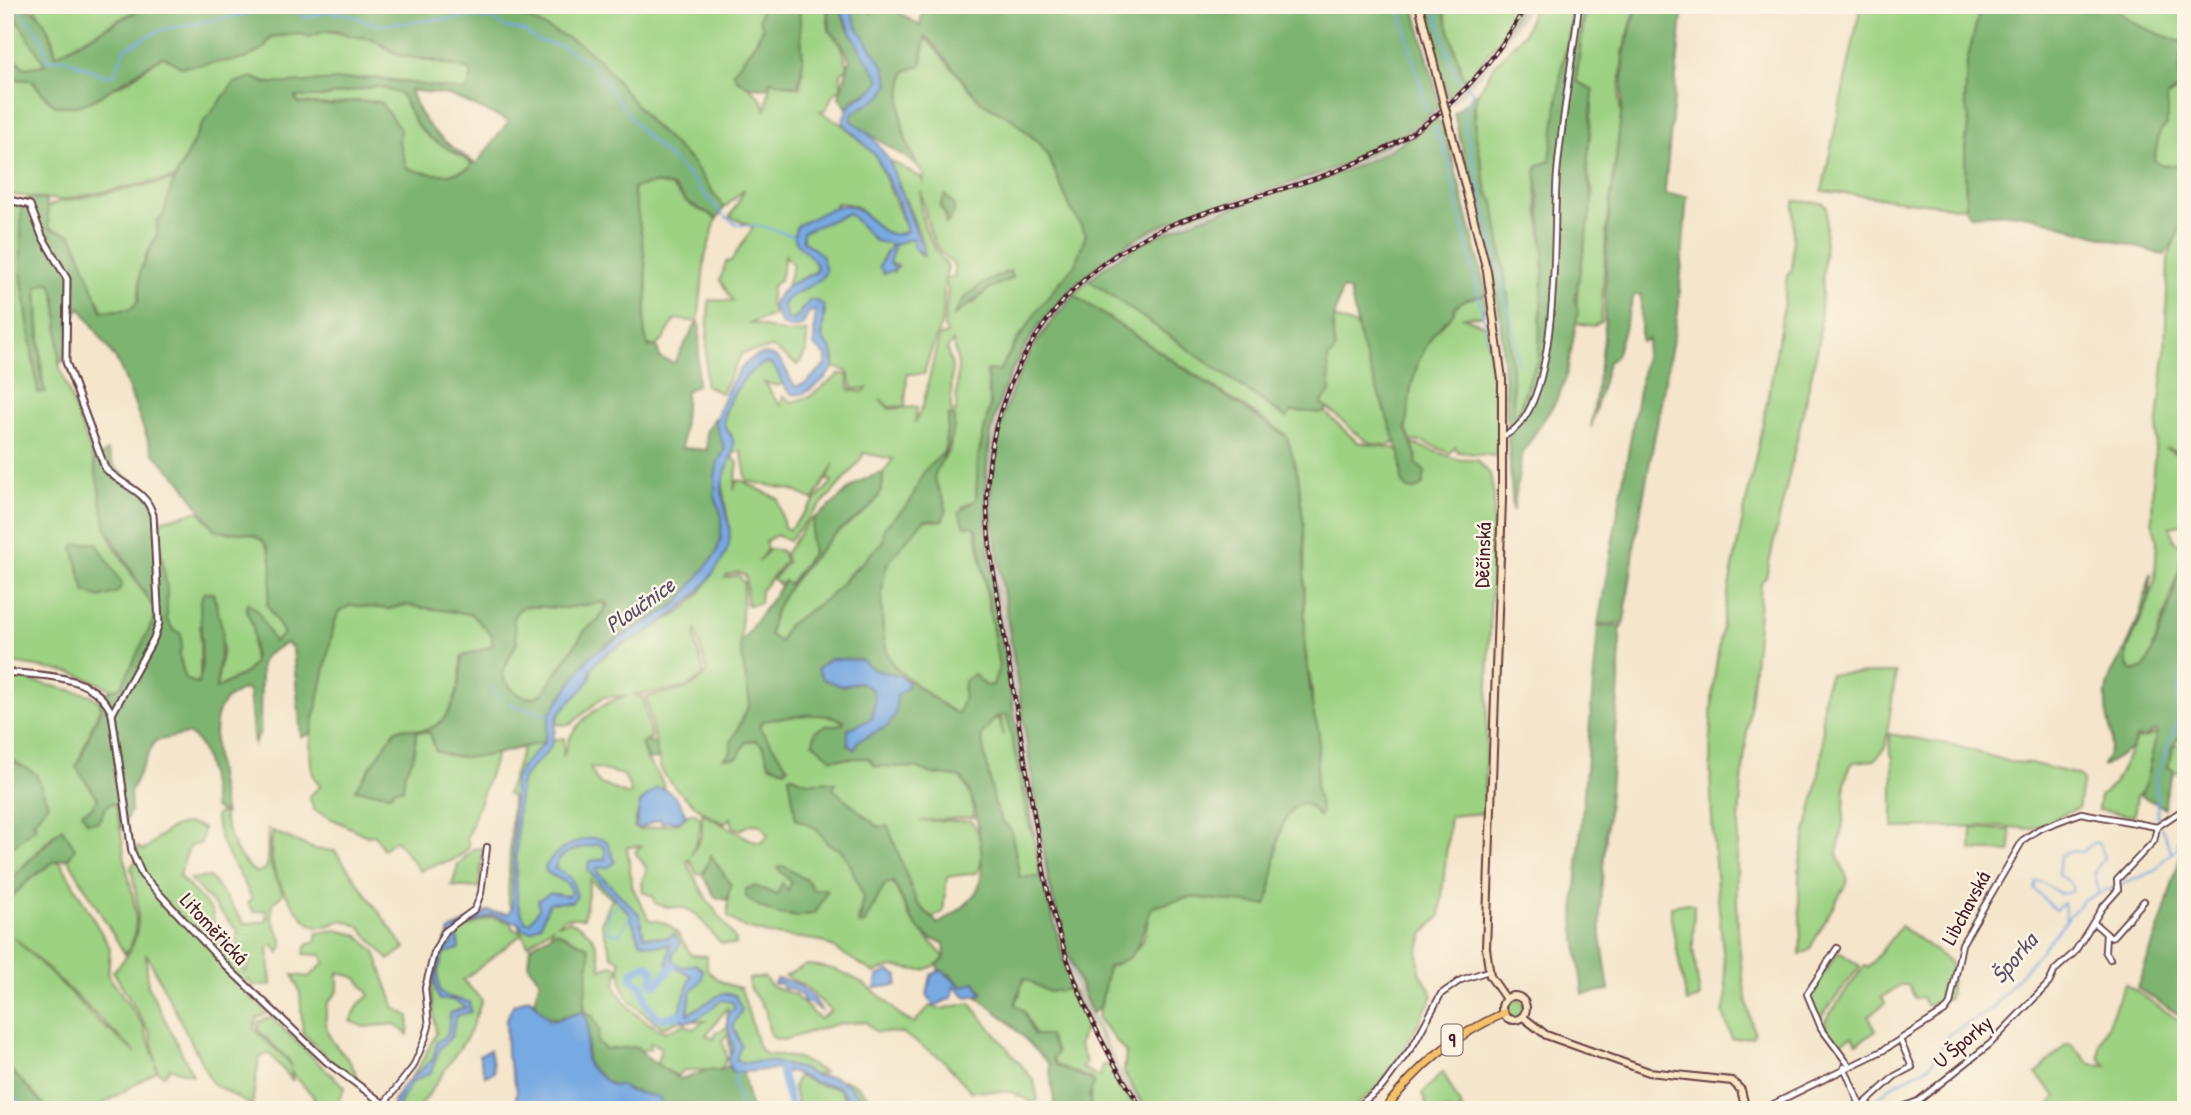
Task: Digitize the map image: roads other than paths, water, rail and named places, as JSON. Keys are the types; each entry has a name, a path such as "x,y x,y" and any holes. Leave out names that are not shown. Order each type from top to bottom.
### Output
{"main road":[{"name":"Děčínská","path":"1419,5 1492,296 1502,379 1503,436 1486,948 1488,971"},
{"path":"1488,971 1497,989 1506,999"},
{"path":"1506,999 1513,996 1522,999 1526,1006 1523,1017"},
{"path":"1506,999 1504,1013 1514,1020 1523,1017"},
{"name":"9","path":"1384,1110 1408,1079 1444,1046 1504,1013"},
{"path":"1523,1017 1546,1035 1649,1072 1730,1080 1741,1090 1746,1110"}],"street":[{"path":"1503,436 1520,427 1532,403 1554,310 1557,172 1579,5"},
{"path":"5,199 30,205 36,214 42,236 67,279 66,362 105,468 112,476 139,491 149,501 153,515 159,623 154,638 112,714"},
{"path":"5,672 63,678 79,683 106,699 112,714"},
{"name":"Litoměřická","path":"112,714 132,852 142,875 226,967 310,1046 388,1106"},
{"name":"U Šporky","path":"1895,1110 1918,1101 1990,1044 2049,983 2055,970 2074,953 2118,890 2116,883 2154,841 2159,826 2181,811"},
{"name":"Libchavská","path":"1761,1110 1900,1040 1948,1008 1962,944 2023,841 2039,829 2081,813 2159,826"},
{"path":"379,1110 388,1106 413,1068 425,1039 429,1026 425,988 434,953 444,932 475,909 481,893 487,847"},
{"path":"2094,923 2106,934 2113,936 2144,901"},
{"path":"2106,934 2105,951 2110,958"},
{"path":"1838,948 1807,993 1821,1028 1846,1066 1861,1107 1895,1076 1912,1067 1900,1040"},
{"path":"1353,1110 1376,1094 1396,1069 1419,1036 1441,994 1461,980 1488,971"}],"water":[{"path":"838,5 849,5 857,27 885,68 889,84 883,95 853,113 851,120 872,137 889,160 925,255 914,248 913,238 895,244 889,263 898,268 884,274 879,266 892,244 875,241 849,213 803,232 803,241 821,254 826,271 818,281 783,304 787,320 794,320 810,300 824,306 822,339 832,350 834,367 813,388 793,394 787,390 778,372 769,363 746,377 732,396 724,422 734,445 722,485 729,529 726,552 705,585 684,606 645,634 603,656 591,670 588,683 558,716 551,747 529,770 521,784 517,826 517,899 526,922 530,922 539,909 538,900 550,893 568,896 571,893 567,883 546,872 545,867 550,860 563,848 581,841 607,841 615,862 609,867 597,868 597,872 639,914 644,936 666,938 674,934 681,943 673,954 673,961 683,967 695,964 703,970 702,980 691,991 688,1014 723,993 735,995 742,1010 733,1025 741,1045 736,1059 741,1063 768,1061 803,1069 815,1076 834,1077 847,1084 876,1110 855,1106 837,1086 816,1083 794,1073 775,1069 736,1073 731,1070 728,1059 733,1050 727,1021 729,1011 735,1008 732,1002 722,1000 699,1018 685,1022 678,1016 691,975 667,964 670,944 655,946 640,942 629,913 588,871 589,861 605,859 605,849 599,844 573,850 557,862 555,868 571,878 577,896 572,902 549,903 541,924 531,931 522,929 520,923 493,915 457,929 459,949 444,953 438,971 439,989 445,996 469,1002 471,1012 456,1016 452,1036 440,1048 431,1072 411,1083 396,1110 392,1106 403,1086 433,1059 437,1042 448,1034 450,1013 466,1007 453,1000 440,1000 435,988 439,953 453,944 449,931 488,911 508,914 512,909 514,781 521,767 544,743 550,714 591,655 677,604 716,554 721,539 722,516 715,496 715,477 718,461 725,450 715,422 729,387 737,374 755,357 766,355 778,359 796,387 806,383 826,364 826,356 814,346 815,311 809,312 802,326 789,328 781,324 773,306 787,286 815,273 817,267 797,243 795,232 798,225 844,205 857,209 890,234 907,231 897,199 876,156 843,123 849,106 872,91 880,79 859,48"},
{"path":"829,659 861,660 874,670 900,676 908,682 907,688 897,696 895,715 888,726 858,741 854,750 848,744 848,729 871,719 875,704 873,690 860,682 842,686 823,679 818,669"},
{"path":"656,788 671,793 686,815 680,821 666,821 662,824 660,819 640,828 636,827 640,803"},
{"path":"942,970 961,987 975,982 982,994 967,997 954,986 952,998 934,1006 927,995 931,975"},
{"path":"889,971 898,976 897,985 875,988 878,976"},
{"path":"776,979 803,988 821,1010 808,1002 804,1003 802,996 790,988 783,989 781,983 774,984"},
{"path":"529,998 551,1021 583,1012 588,1024 588,1065 613,1086 621,1085 626,1090 659,1097 665,1110 514,1110 517,1090 507,1055 506,1021 513,1005"},
{"path":"490,1050 494,1072 485,1076 479,1055"}],"waterway":[{"path":"17,5 43,40 47,60 66,59 105,76 113,75 126,48 160,30 279,8 292,10 305,18 326,12 351,15 376,25 470,17 492,19 505,27 524,31 538,41 562,46 590,63 641,131 689,176 723,215"},
{"path":"1399,5 1427,111"},
{"path":"1434,5 1454,73 1474,93 1465,105 1464,122 1514,334 1518,364"},
{"path":"1434,127 1447,157 1498,381"},
{"path":"726,217 738,225 761,226 794,236"},
{"path":"2158,823 2156,778 2177,722 2178,688 2186,661"},
{"path":"492,688 502,699"},
{"path":"510,704 551,716"},
{"path":"2161,827 2172,854"},
{"name":"Šporka","path":"1866,1110 1890,1087 1930,1066 1949,1034 1991,1010 2083,900 2155,871 2165,858 2178,849 2177,840 2186,836"},
{"path":"2066,921 2064,903 2055,910 2034,889 2036,882 2042,882 2059,893 2073,889 2070,882 2058,875 2060,856 2068,851 2083,852 2094,842 2099,844 2104,857 2095,872 2098,891"},
{"path":"619,904 607,915 608,932 620,934 630,916"},
{"path":"673,966 656,985 652,983 653,970 648,965 632,972 632,979 643,987 646,1003 656,1016 663,1018 683,1014"},
{"path":"780,1067 792,1110"},
{"path":"736,1074 734,1083 741,1110"},
{"path":"5,1087 29,1110"}],"railway":[{"path":"1143,1110 1110,1057 1083,1001 1062,943 1046,883 994,575 987,516 988,476 994,435 1006,395 1023,358 1045,324 1071,293 1101,265 1136,242 1173,224 1341,169 1394,144 1434,117 1470,84 1501,46 1526,5"}],"water label":[{"name":"Ploučnice","path":"640,605"}]}
